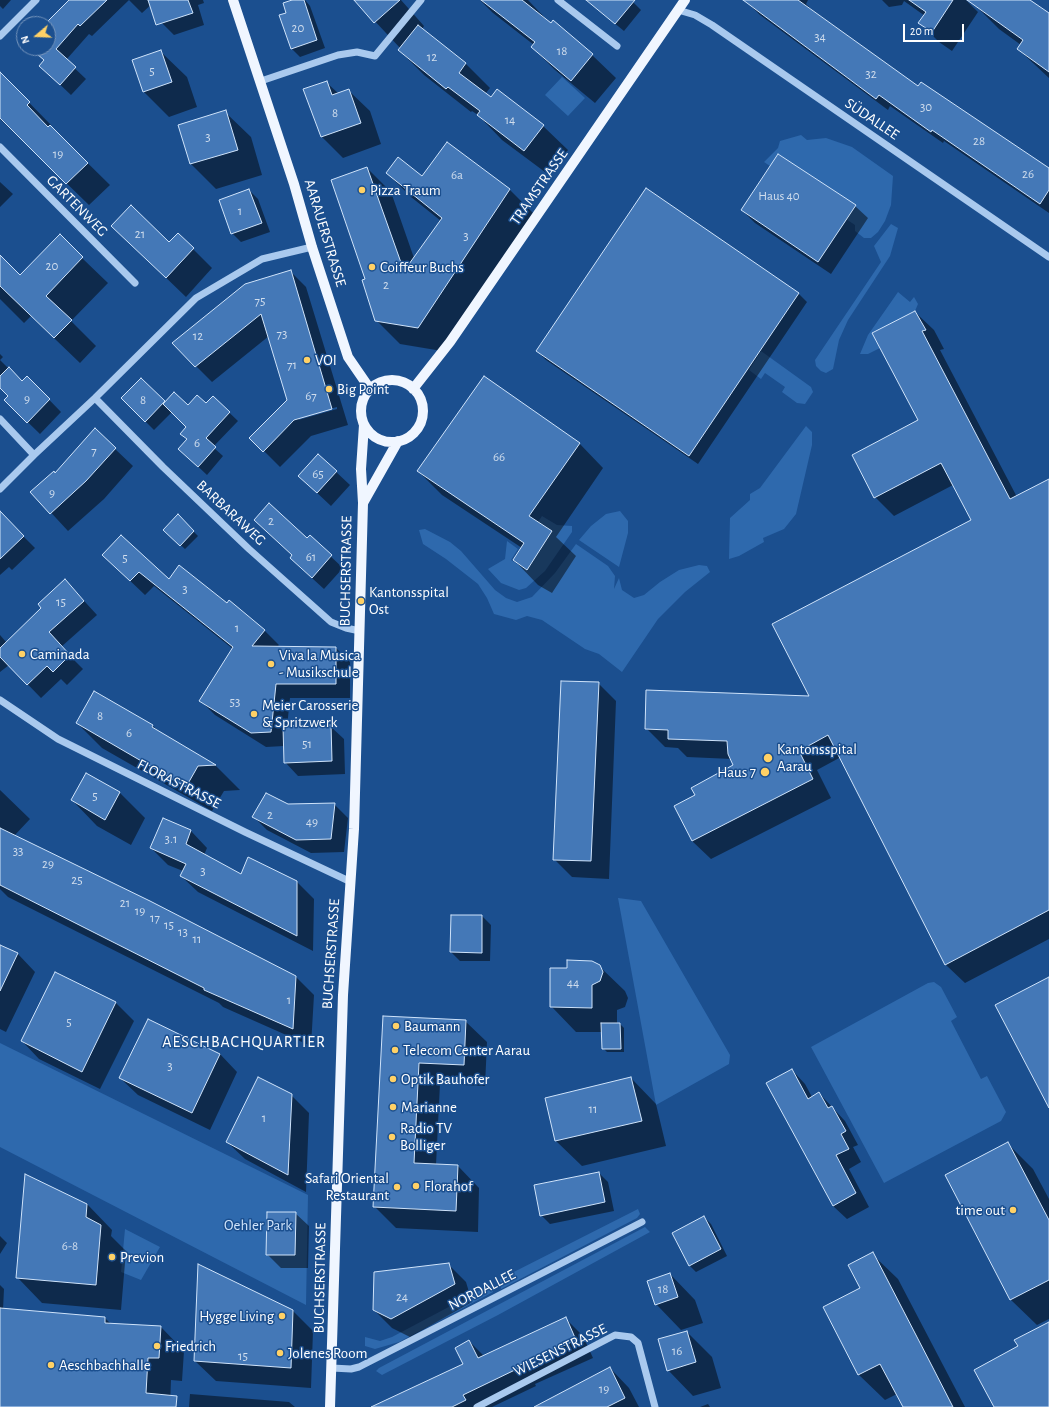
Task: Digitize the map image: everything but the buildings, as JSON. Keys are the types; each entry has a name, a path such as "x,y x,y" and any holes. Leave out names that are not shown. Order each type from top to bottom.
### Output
{"main road":[{"name":"AARAUERSTRASSE","path":"233,0 261,81 294,184 312,247 348,357 370,389"},
{"name":"TRAMSTRASSE","path":"413,389 450,342 685,0"},
{"path":"386,380 396,380 405,383 413,389 422,403 421,420 412,434 398,441 388,442 378,439 370,433 364,425 361,408 364,398 370,389 377,383 386,380"},
{"name":"BUCHSERSTRASSE","path":"330,1407 343,995 346,927 351,882 360,631 363,503 361,469 364,425"},
{"name":"BUCHSERSTRASSE","path":"363,503 398,441"}],"street":[{"path":"0,36 36,0"},
{"path":"261,81 338,55 357,52 375,56 421,0"},
{"path":"558,0 617,46"},
{"name":"SÜDALLEE","path":"678,10 695,15 712,26 1049,257"},
{"name":"GARTENWEG","path":"0,147 135,283"},
{"path":"0,489 196,298 262,259 312,247"},
{"name":"BARBARAWEG","path":"95,398 163,467 249,549 331,622 346,628 360,631"},
{"path":"0,419 34,455"},
{"name":"FLORASTRASSE","path":"0,700 58,739 245,832 351,882"},
{"name":"NORDALLEE","path":"332,1368 351,1369 359,1367 642,1222"},
{"name":"WIESENSTRASSE","path":"477,1407 615,1335 631,1337 638,1343 655,1407"}],"green space":[{"path":"562,77 585,98 568,116 545,95"},
{"path":"801,135 807,140 826,138 852,147 893,176 891,205 885,221 878,232 871,238 864,238 855,231 855,225 846,219 855,205 778,154 770,166 764,162 778,148 780,141"},
{"path":"891,224 898,228 890,256 848,320 839,340 833,369 826,373 821,371 816,366 815,360 881,262 874,246"},
{"path":"898,292 910,302 914,297 918,304 915,311 873,333 880,348 868,354 860,354 868,335"},
{"path":"761,351 811,387 813,392 805,404 797,403 782,392 785,387 765,373 761,379 749,370"},
{"path":"806,426 812,432 812,445 796,514 784,529 763,538 764,542 739,556 729,559 730,518 750,500 750,494 760,488"},
{"path":"620,511 628,521 628,533 619,567 579,540 591,526 606,514"},
{"path":"542,516 557,525 572,526 572,532 545,571 526,588 519,590 501,583 488,569 505,559 507,541 518,549 511,560 527,570 552,531 538,522"},
{"path":"425,529 450,542 461,551 495,590 506,598 517,602 532,597 555,573 576,544 608,566 615,576 614,589 619,578 622,590 634,598 644,595 660,582 679,570 699,565 707,566 710,572 685,592 658,619 622,672 599,654 585,649 542,620 527,616 516,620 494,614 487,598 478,584 446,559 423,544 419,530"},
{"path":"618,898 641,901 730,1055 729,1064 656,1105"},
{"path":"934,982 941,987 957,1017 951,1021 981,1079 987,1076 1006,1112 1001,1121 884,1183 811,1047 928,983"},
{"name":"Oehler Park","path":"0,1043 308,1195 306,1305 0,1147"},
{"path":"638,1209 640,1214 637,1218 501,1289 500,1279"},
{"path":"645,1227 650,1232 498,1315 382,1375 376,1371 379,1368"},
{"path":"125,1229 160,1247 141,1280 121,1272"},
{"path":"492,1284 493,1292 399,1342 375,1349 365,1346 365,1337 380,1341 392,1337"}],"place":[{"name":"Pizza Traum","path":"362,190"},
{"name":"Coiffeur Buchs","path":"372,267"},
{"name":"VOI","path":"307,360"},
{"name":"Big Point","path":"329,389"},
{"name":"Kantonsspital Ost","path":"361,601"},
{"name":"Caminada","path":"22,654"},
{"name":"Viva la Musica - Musikschule","path":"271,664"},
{"name":"Meier Carosserie & Spritzwerk","path":"254,714"},
{"name":"Kantonsspital Aarau","path":"768,758"},
{"name":"Haus 7","path":"765,772"},
{"name":"Baumann","path":"396,1026"},
{"name":"Telecom Center Aarau","path":"395,1050"},
{"name":"Optik Bauhofer","path":"393,1079"},
{"name":"Marianne","path":"393,1107"},
{"name":"Radio TV Bolliger","path":"392,1137"},
{"name":"Florahof","path":"416,1186"},
{"name":"Safari Oriental Restaurant","path":"397,1187"},
{"name":"time out","path":"1013,1210"},
{"name":"Previon","path":"112,1257"},
{"name":"Hygge Living","path":"282,1316"},
{"name":"Friedrich","path":"157,1346"},
{"name":"Jolenes Room","path":"280,1353"},
{"name":"Aeschbachhalle","path":"51,1365"}],"district":[{"name":"AESCHBACHQUARTIER","path":"244,1042"}]}
